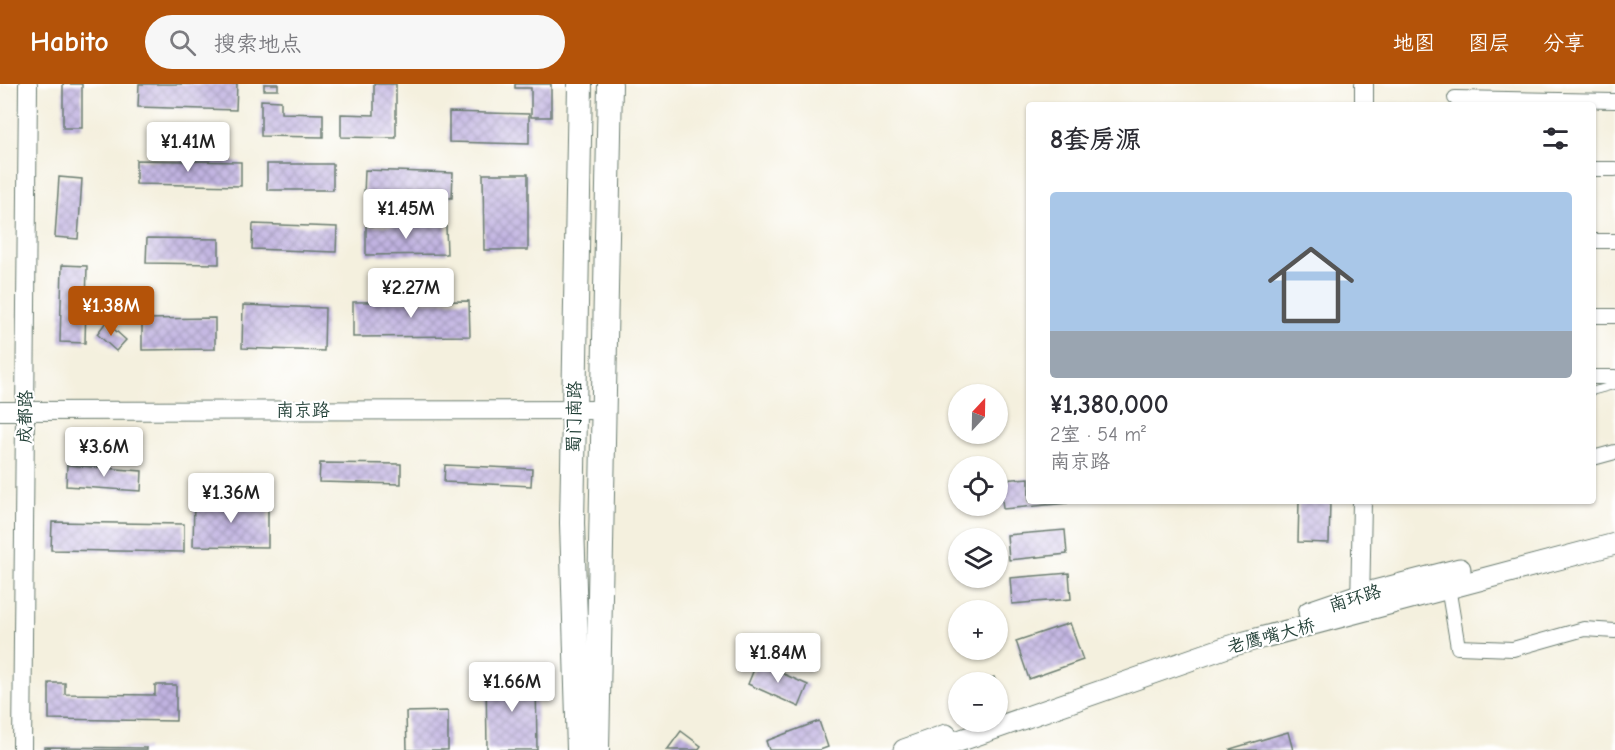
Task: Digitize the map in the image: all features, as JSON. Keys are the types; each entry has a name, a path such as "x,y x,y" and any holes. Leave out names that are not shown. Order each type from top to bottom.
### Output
{"highway":[{"name":"蜀门南路","path":"579,750 572,523 580,84"},
{"name":"蜀门南路","path":"597,750 610,84"}],"main road":[{"name":"南环路","path":"1008,715 1360,603 1615,529"},
{"name":"老鹰嘴大桥","path":"933,750 1360,603 1448,587 1615,544"},
{"path":"904,750 957,732"}],"street":[{"name":"成都路","path":"22,750 28,84"},
{"path":"1364,84 1365,102"},
{"path":"1455,98 1562,102"},
{"path":"1596,102 1615,101"},
{"path":"1596,169 1615,169"},
{"path":"1596,241 1615,241"},
{"path":"1596,316 1615,316"},
{"path":"1596,377 1615,377"},
{"name":"南京路","path":"0,411 605,410"},
{"path":"1596,457 1615,452"},
{"path":"1360,603 1362,504"},
{"path":"1448,587 1458,647 1513,649 1584,629 1615,631"}],"lane":[{"path":"1596,390 1615,385"}],"building":[{"path":"63,84 82,84 82,128 63,128"},
{"path":"139,84 237,84 236,110 138,107"},
{"path":"264,84 278,84 278,90 264,90"},
{"path":"374,84 396,84 396,138 341,137 341,114 374,115"},
{"path":"515,84 551,84 551,117 531,117 531,88 515,88"},
{"path":"261,100 281,101 281,113 323,114 323,137 261,136"},
{"path":"449,112 529,114 529,144 449,142"},
{"path":"136,160 241,162 241,186 136,184"},
{"path":"267,164 333,164 333,190 267,190"},
{"path":"365,170 453,173 452,198 364,195"},
{"path":"483,174 528,174 528,250 484,250"},
{"path":"59,177 82,179 78,239 55,237"},
{"path":"253,224 337,227 336,252 252,249"},
{"path":"366,226 446,226 447,254 366,255"},
{"path":"147,238 219,239 219,264 146,263"},
{"path":"62,265 87,266 85,343 60,342"},
{"path":"469,301 470,336 353,337 353,302"},
{"path":"243,305 325,308 324,351 242,348"},
{"path":"215,318 215,349 142,350 142,319"},
{"path":"106,322 126,340 116,351 97,334"},
{"path":"320,463 401,464 401,484 319,482"},
{"path":"67,465 142,471 141,491 66,486"},
{"path":"445,465 532,469 531,486 444,482"},
{"path":"1026,478 1026,504 1057,504 1008,509 1008,479"},
{"path":"194,501 268,502 268,547 193,546"},
{"path":"1299,504 1330,504 1329,543 1298,542"},
{"path":"52,522 184,524 184,552 51,550"},
{"path":"1065,530 1067,554 1009,560 1008,535"},
{"path":"1069,573 1071,599 1012,604 1010,578"},
{"path":"1070,623 1083,660 1029,679 1016,641"},
{"path":"757,662 808,685 799,707 748,684"},
{"path":"536,676 537,750 487,750 486,677"},
{"path":"49,683 65,683 65,694 155,695 155,685 176,685 176,721 49,719"},
{"path":"448,711 448,750 407,750 406,712"},
{"path":"819,721 828,747 820,750 769,750 766,741"},
{"path":"681,731 701,746 698,750 667,750"},
{"path":"1288,732 1293,750 1230,750 1230,749"},
{"path":"44,747 147,748 147,750 44,750"}]}
